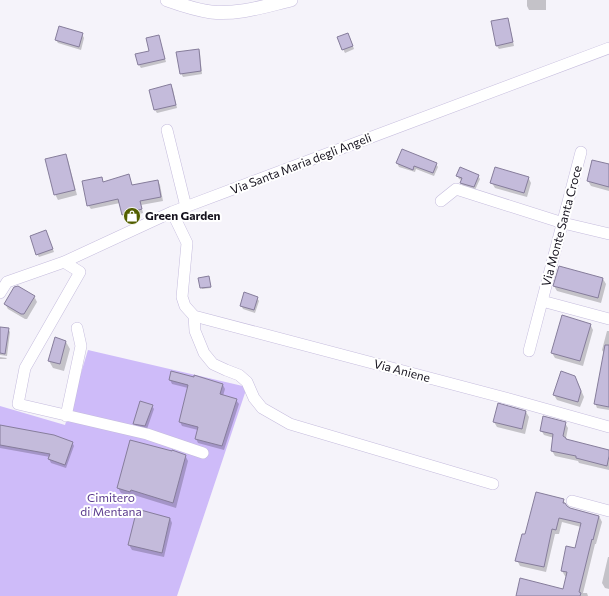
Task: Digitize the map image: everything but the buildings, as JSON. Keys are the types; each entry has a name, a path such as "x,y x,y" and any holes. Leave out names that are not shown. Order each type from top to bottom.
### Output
{"street":[{"path":"167,0 211,12 249,10 291,0"},
{"name":"Via Santa Maria degli Angeli","path":"0,293 6,282 64,262 172,212 609,48"},
{"path":"166,130 186,207"},
{"name":"Via Monte Santa Croce","path":"529,351 581,152"},
{"path":"441,201 456,189 563,223 609,234"},
{"path":"172,212 187,243 182,297 185,306 194,316 195,331 204,353 213,364 239,374 247,382 254,398 262,408 290,424 493,484"},
{"path":"64,262 80,272 25,368 18,404 146,434 203,453"},
{"name":"Via Monte Santa Croce","path":"542,301 609,319"},
{"name":"Via Aniene","path":"194,316 513,400 609,427"},
{"path":"66,416 81,346 77,328"},
{"path":"572,501 609,511"}],"green space":[{"name":"Cimitero di Mentana","path":"88,350 247,387 177,596 0,596 0,406 65,425"}],"place":[{"name":"Green Garden","path":"132,216"}]}
